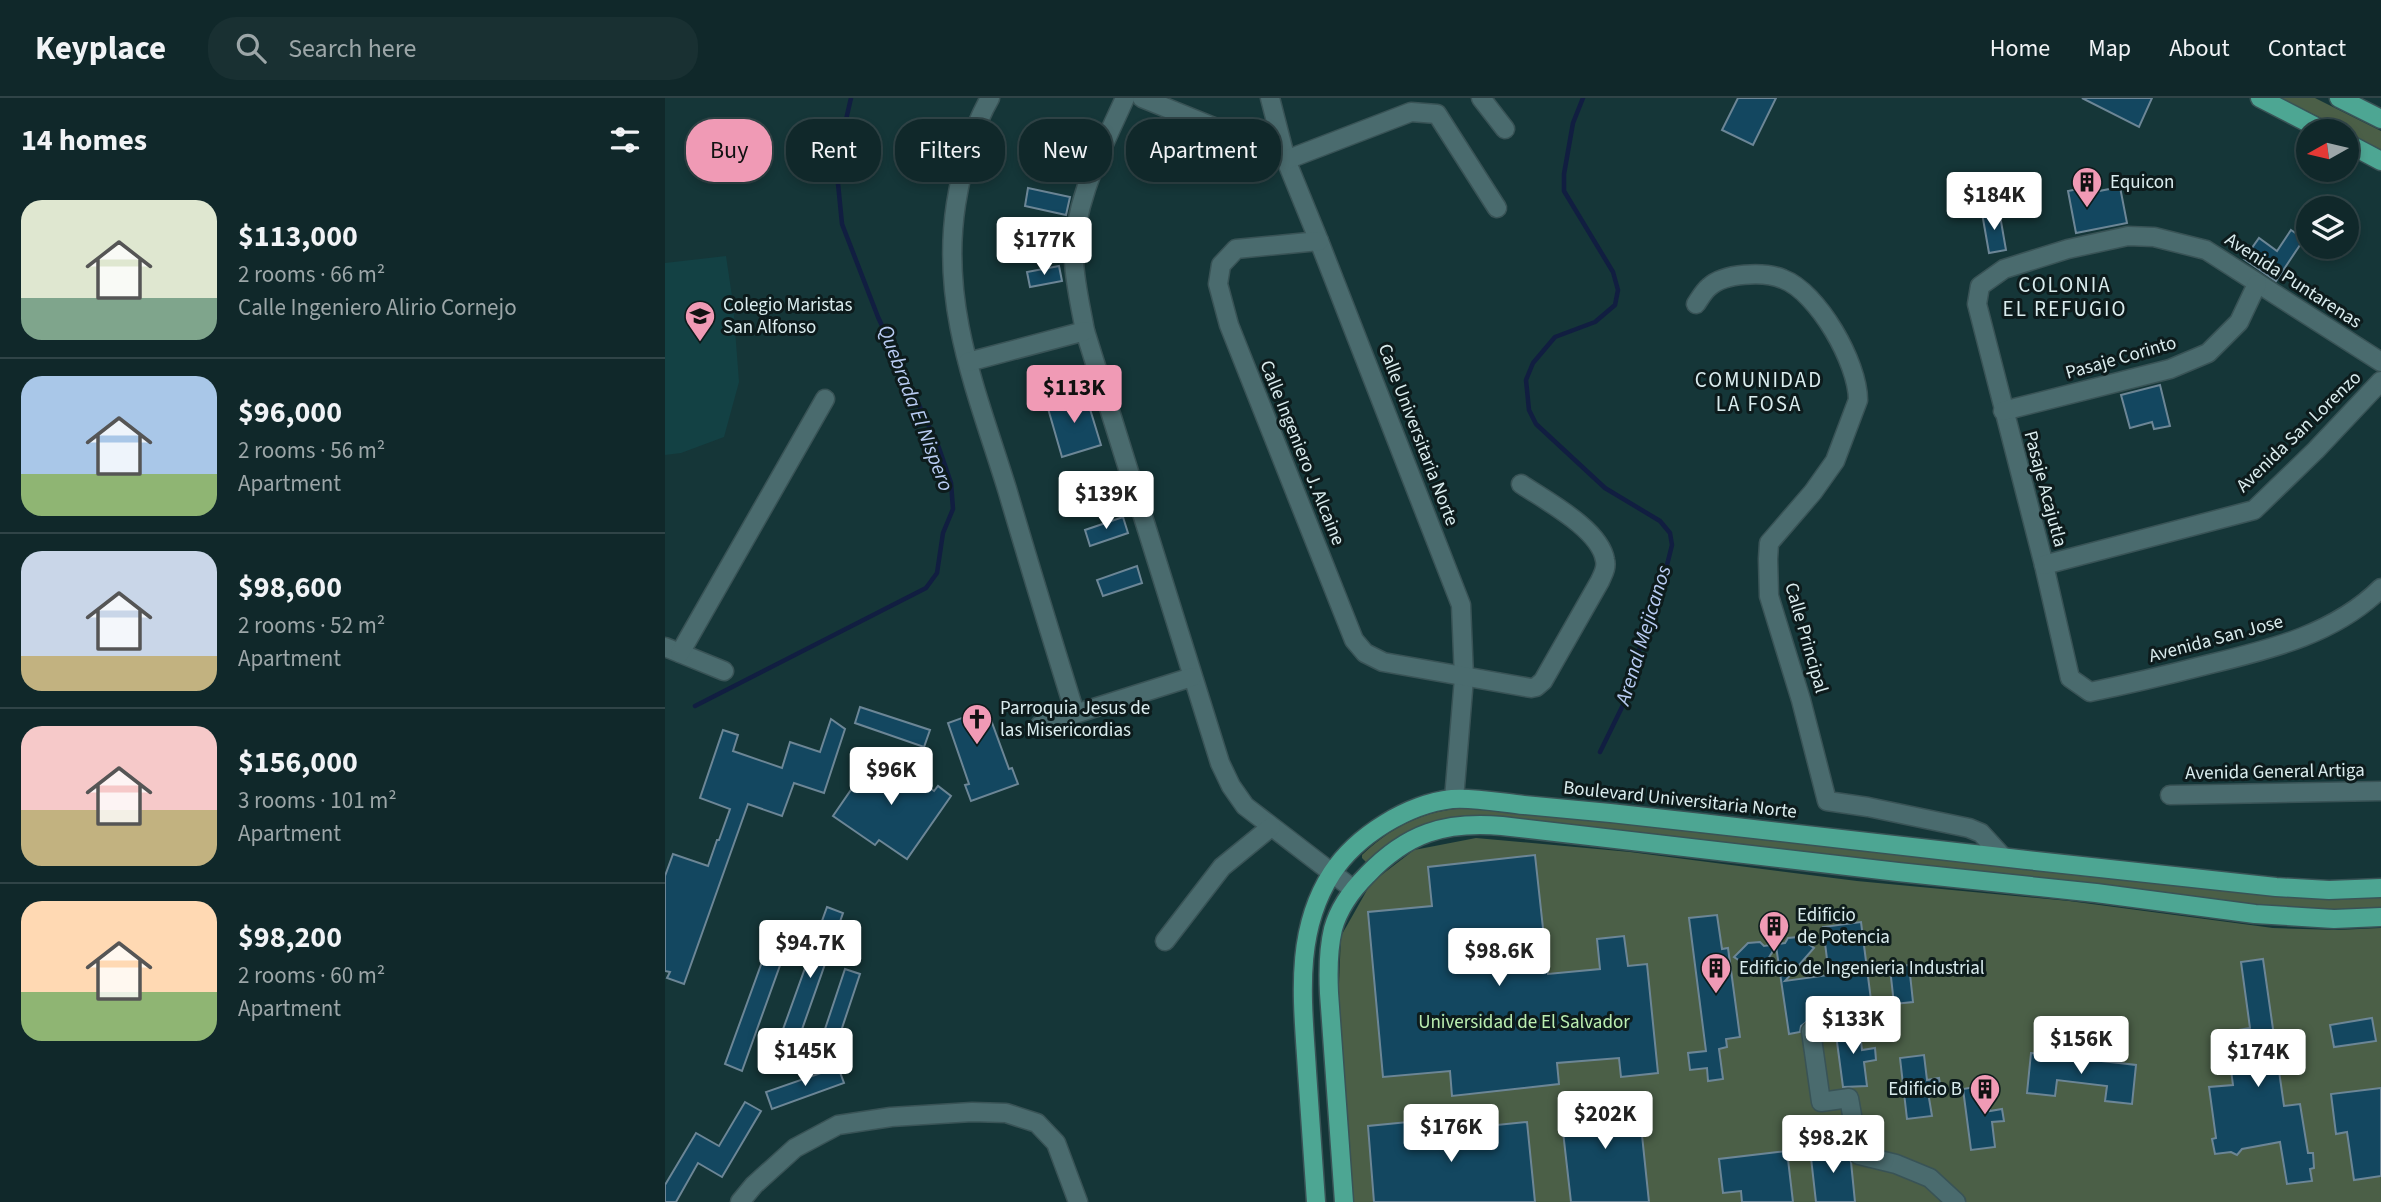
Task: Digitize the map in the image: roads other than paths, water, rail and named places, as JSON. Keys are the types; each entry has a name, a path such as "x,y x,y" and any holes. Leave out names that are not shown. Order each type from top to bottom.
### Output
{"main road":[{"path":"2260,98 2301,119"},
{"path":"2339,98 2381,120"},
{"path":"2359,149 2381,161"},
{"name":"Boulevard Universitaria Norte","path":"1316,1202 1302,989 1303,953 1307,933 1331,874 1345,857 1388,822 1417,808 1454,799 1610,813 2289,888 2381,888"},
{"path":"1344,1202 1328,974 1333,929 1353,889 1389,853 1410,840 1450,826 1485,824 2096,893 2255,914 2334,919 2381,917"}],"street":[{"path":"990,98 966,153 960,178 951,246 953,299 968,362 1075,713"},
{"path":"1125,98 1086,191 1076,225 1074,262 1085,331 1192,677 1220,763 1231,786 1245,806 1353,889"},
{"path":"1142,98 1194,119"},
{"name":"Calle Universitaria Norte","path":"1270,98 1286,160 1461,605 1464,678 1454,799"},
{"path":"1481,98 1505,129"},
{"path":"1286,160 1411,112 1437,114 1497,208"},
{"name":"Avenida Puntarenas","path":"1980,286 2004,269 2068,248 2128,236 2154,237 2206,250 2381,362"},
{"name":"Calle Ingeniero J. Alcaine","path":"1319,241 1236,249 1221,265 1218,285 1229,325 1354,640 1365,653 1383,662 1464,678 1531,688 1543,681 1606,568 1605,558 1599,544 1587,529 1521,484"},
{"name":"Calle Principal","path":"1696,304 1709,287 1721,279 1747,274 1783,279 1801,290 1814,304 1834,331 1852,368 1859,400 1835,461 1813,492 1769,543 1768,559 1769,596 1801,700 1827,801 1969,828 1981,832 2003,857"},
{"name":"Pasaje Corinto","path":"2003,411 2170,369 2208,353 2239,321 2257,284"},
{"name":"Pasaje Acajutla","path":"1980,286 1977,304 2070,678 2090,692"},
{"path":"968,362 1085,331"},
{"name":"Avenida San Lorenzo","path":"2044,565 2254,510 2381,381"},
{"path":"724,671 673,650 825,399"},
{"name":"Avenida San Jose","path":"2090,692 2280,646 2335,622 2368,601 2381,588"},
{"path":"1040,725 1192,677"},
{"name":"Avenida General Artiga","path":"2170,795 2381,791"},
{"path":"1165,941 1222,867 1271,827"},
{"path":"1811,1031 1821,1102 1849,1098 1859,1155 1896,1164 1930,1178 1956,1202"},
{"path":"740,1202 754,1185 796,1148 838,1125 891,1117 972,1112 1006,1113 1037,1123 1056,1143 1078,1202"}],"waterway":[{"name":"Quebrada El Nispero","path":"695,706 926,588 937,573 943,533 953,509 951,483 939,448 878,317 842,224 836,163 851,98"},
{"name":"Arenal Mejicanos","path":"1583,98 1573,123 1564,174 1564,191 1613,272 1618,290 1615,305 1595,322 1555,337 1533,363 1526,380 1529,410 1536,424 1605,488 1660,521 1670,533 1672,545 1667,565 1657,586 1625,701 1600,752"}],"place":[{"name":"Equicon","path":"2087,209"},
{"name":"Colegio Maristas San Alfonso","path":"700,343"},
{"name":"Parroquia Jesus de las Misericordias","path":"977,746"},
{"name":"Edificio de Potencia","path":"1774,953"},
{"name":"Edificio de Ingenieria Industrial","path":"1716,995"},
{"name":"Edificio B","path":"1985,1116"}],"district":[{"name":"COLONIA EL REFUGIO","path":"2065,297"},
{"name":"COMUNIDAD LA FOSA","path":"1759,392"}],"park label":[{"name":"Universidad de El Salvador","path":"1524,1022"}]}
